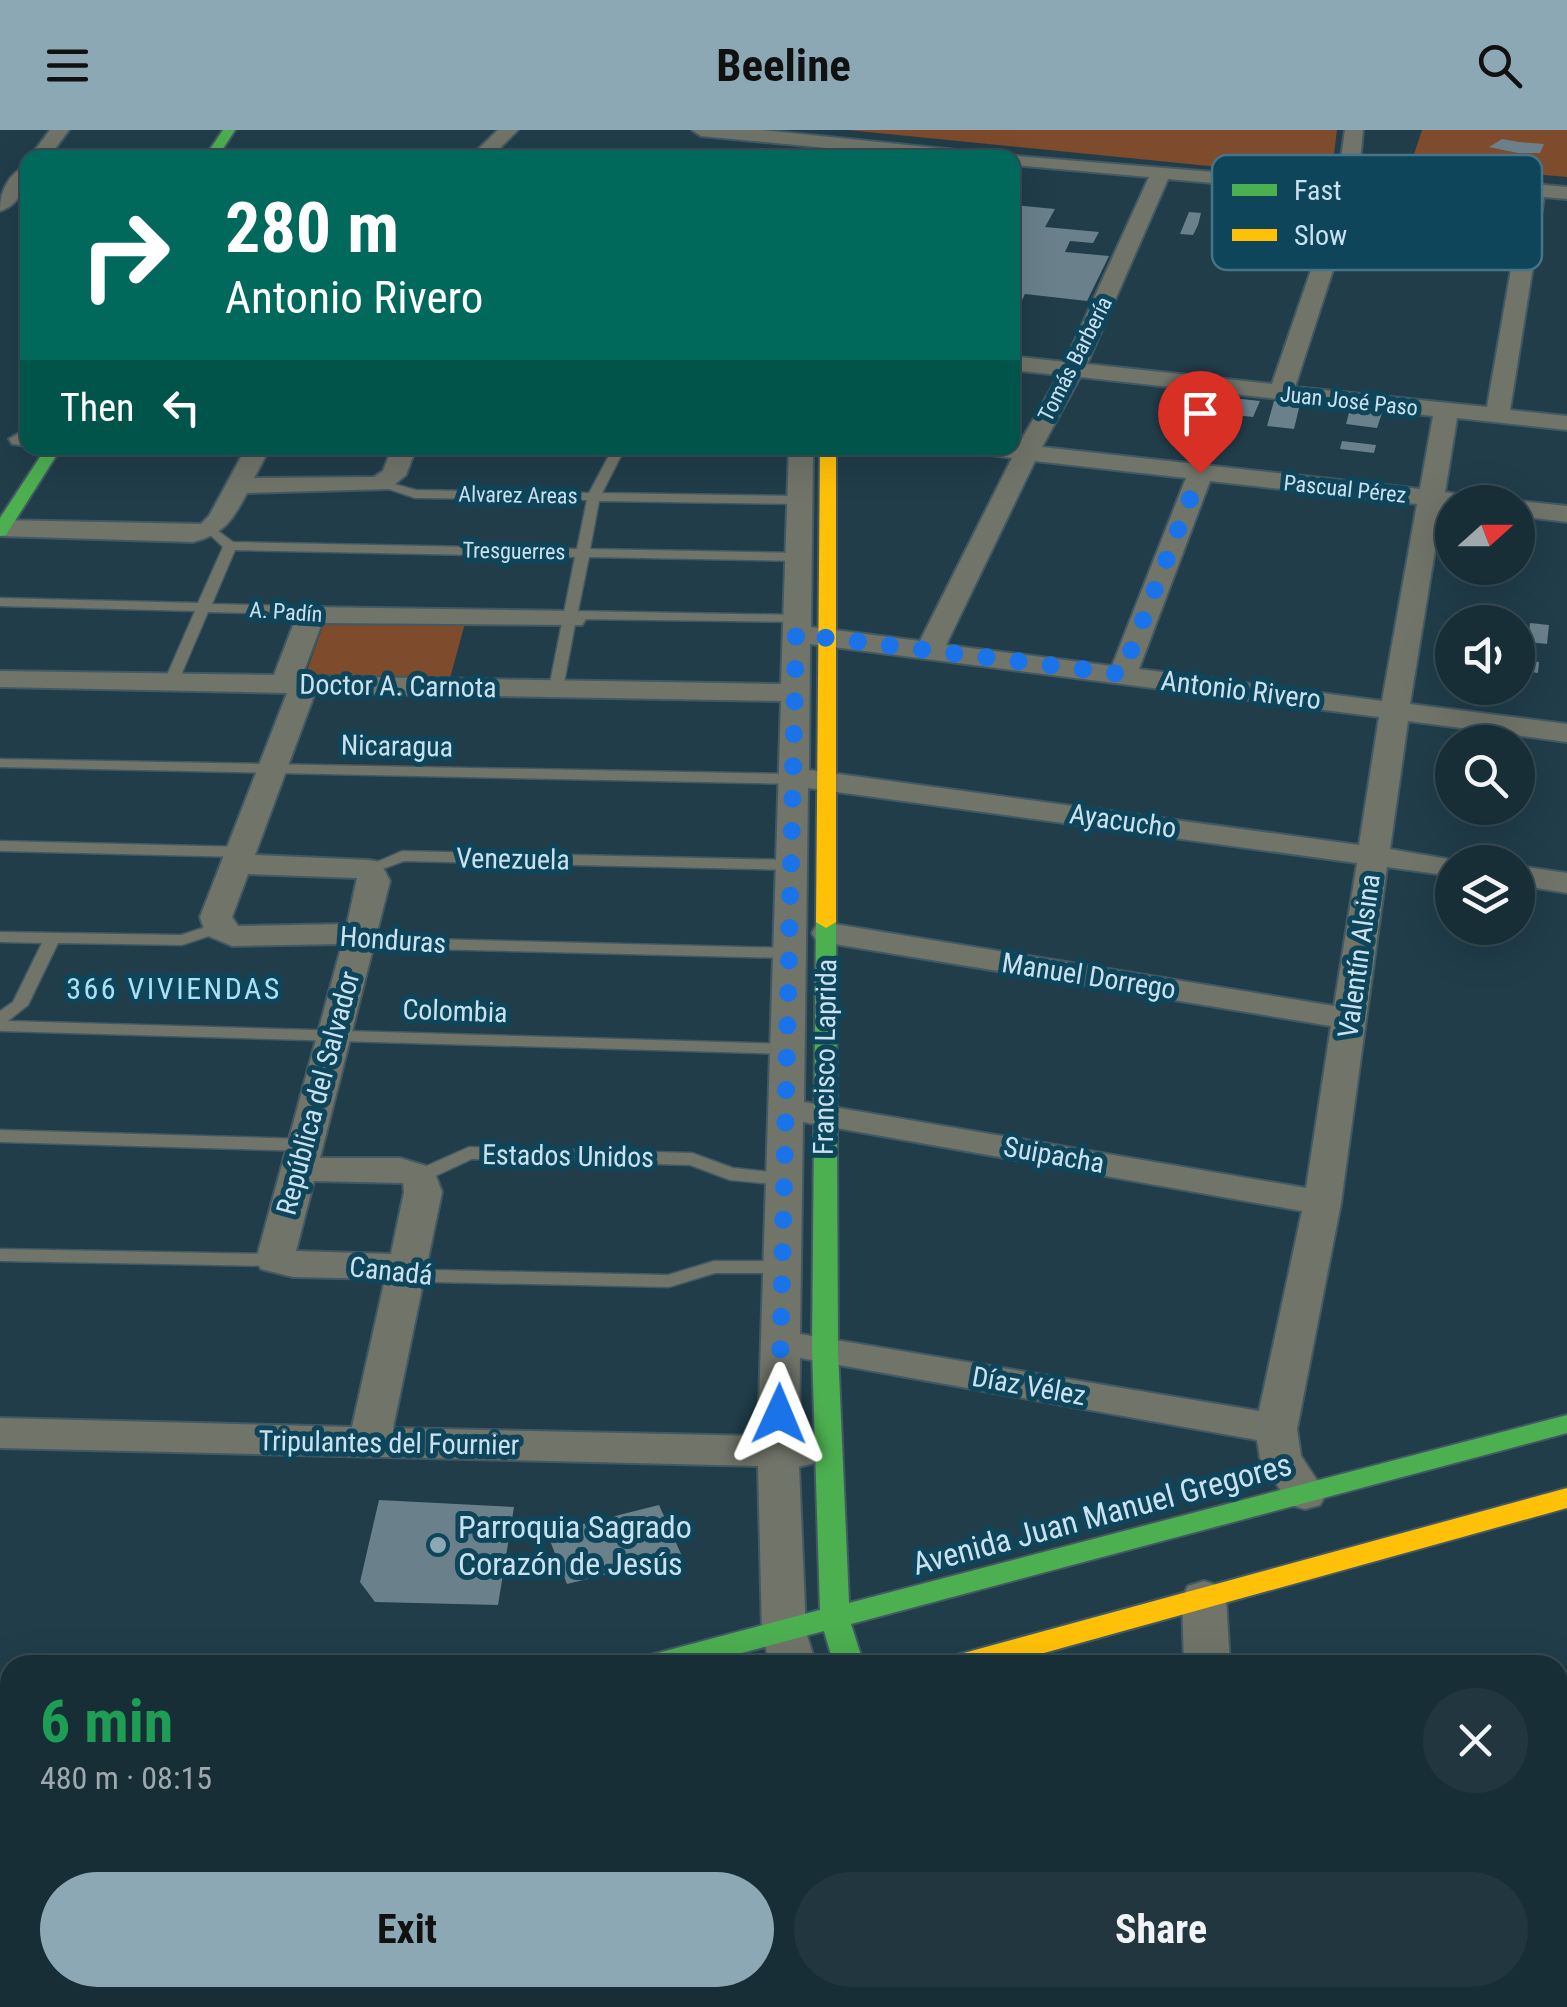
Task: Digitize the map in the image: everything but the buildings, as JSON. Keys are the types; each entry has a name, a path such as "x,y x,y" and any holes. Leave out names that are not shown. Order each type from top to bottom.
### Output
{"street":[{"path":"44,150 60,130"},
{"path":"487,150 509,130"},
{"path":"702,130 910,150"},
{"path":"1351,155 1354,130"},
{"path":"747,150 759,136"},
{"path":"1020,160 1212,177"},
{"name":"Tomás Barbería","path":"929,650 1027,452 1073,370 1161,172"},
{"path":"0,209 20,182"},
{"path":"1542,191 1567,194"},
{"path":"1281,394 1322,270"},
{"path":"1497,416 1522,270"},
{"name":"Juan José Paso","path":"1020,365 1567,423"},
{"name":"Valentín Alsina","path":"1446,411 1448,485"},
{"name":"Pascual Pérez","path":"1020,451 1435,499"},
{"path":"1,529 49,455"},
{"path":"220,537 220,520 254,455"},
{"path":"380,484 394,476 402,455"},
{"name":"Francisco Laprida","path":"801,455 795,694 811,779 828,933 823,1114 825,1350 835,1619 846,1655"},
{"name":"Francisco Laprida","path":"789,1648 778,1450 791,865 811,779 826,637 828,455"},
{"path":"1122,674 1200,473"},
{"name":"Alvarez Areas","path":"238,486 380,484"},
{"path":"1535,511 1567,514"},
{"name":"Tresguerres","path":"1,529 220,537"},
{"name":"Valentín Alsina","path":"1276,1430 1322,1204 1396,710 1435,556"},
{"path":"218,928 216,917 273,768 311,615"},
{"name":"A. Padín","path":"311,615 572,617"},
{"name":"Antonio Rivero","path":"797,626 826,637 1567,733"},
{"name":"Doctor A. Carnota","path":"0,679 795,694"},
{"name":"Ayacucho","path":"811,779 1435,865"},
{"name":"Venezuela","path":"241,858 369,870"},
{"name":"República del Salvador","path":"276,1260 374,881 369,870"},
{"path":"1535,878 1567,883"},
{"name":"Honduras","path":"218,928 232,936 361,934"},
{"name":"Manuel Dorrego","path":"828,933 1350,1019"},
{"name":"Suipacha","path":"786,1108 1322,1204"},
{"path":"301,1157 420,1176 423,1192 369,1443"},
{"name":"Canadá","path":"276,1260 294,1264 405,1267"},
{"name":"Díaz Vélez","path":"781,1342 1276,1430"},
{"name":"Avenida Juan Manuel Gregores","path":"733,1655 789,1648 835,1619 1567,1424"},
{"path":"1276,1430 1281,1458 1305,1494"},
{"name":"Tripulantes del Fournier","path":"0,1433 828,1454"},
{"path":"996,1655 1567,1498"},
{"path":"1204,1598 1207,1655"}],"lane":[{"path":"556,688 594,496 615,455"},
{"name":"Alvarez Areas","path":"380,484 415,494 800,500"},
{"path":"171,682 203,608 220,537"},
{"name":"Tresguerres","path":"220,537 584,552 799,556"},
{"name":"A. Padín","path":"0,602 293,610 311,615"},
{"name":"A. Padín","path":"572,617 797,626"},
{"name":"Nicaragua","path":"0,763 811,779"},
{"name":"Venezuela","path":"0,846 241,858"},
{"name":"Venezuela","path":"369,870 402,856 791,865"},
{"name":"Honduras","path":"0,938 182,940 218,928"},
{"name":"Honduras","path":"361,934 384,943 789,953"},
{"path":"0,1022 20,1006 52,939"},
{"name":"Colombia","path":"0,1022 788,1049"},
{"path":"0,1136 301,1157"},
{"name":"Estados Unidos","path":"420,1176 469,1153 692,1159 730,1174 782,1178"},
{"name":"Canadá","path":"0,1255 276,1260"},
{"name":"Canadá","path":"405,1267 432,1276 669,1282 714,1267 781,1267"}],"shaded area":[{"path":"848,130 1337,130 1334,155 1212,155 1212,166"},
{"path":"1422,130 1567,130 1567,177 1542,175 1542,155 1414,155"},
{"path":"325,620 465,623 449,682 304,679"}],"traffic: fast":[{"path":"215,150 229,130"},
{"path":"0,531 49,455"},
{"path":"826,922 825,1350 835,1619 846,1655"},
{"path":"692,1655 1567,1424"}],"traffic: slow":[{"path":"826,922 828,455"},
{"path":"996,1655 1567,1498"}],"place":[{"name":"Parroquia Sagrado Corazón de Jesús","path":"438,1545"}],"district":[{"name":"366 VIVIENDAS","path":"174,988"}],"route":[{"path":"779,1414 796,634 1122,674 1200,473"}]}
